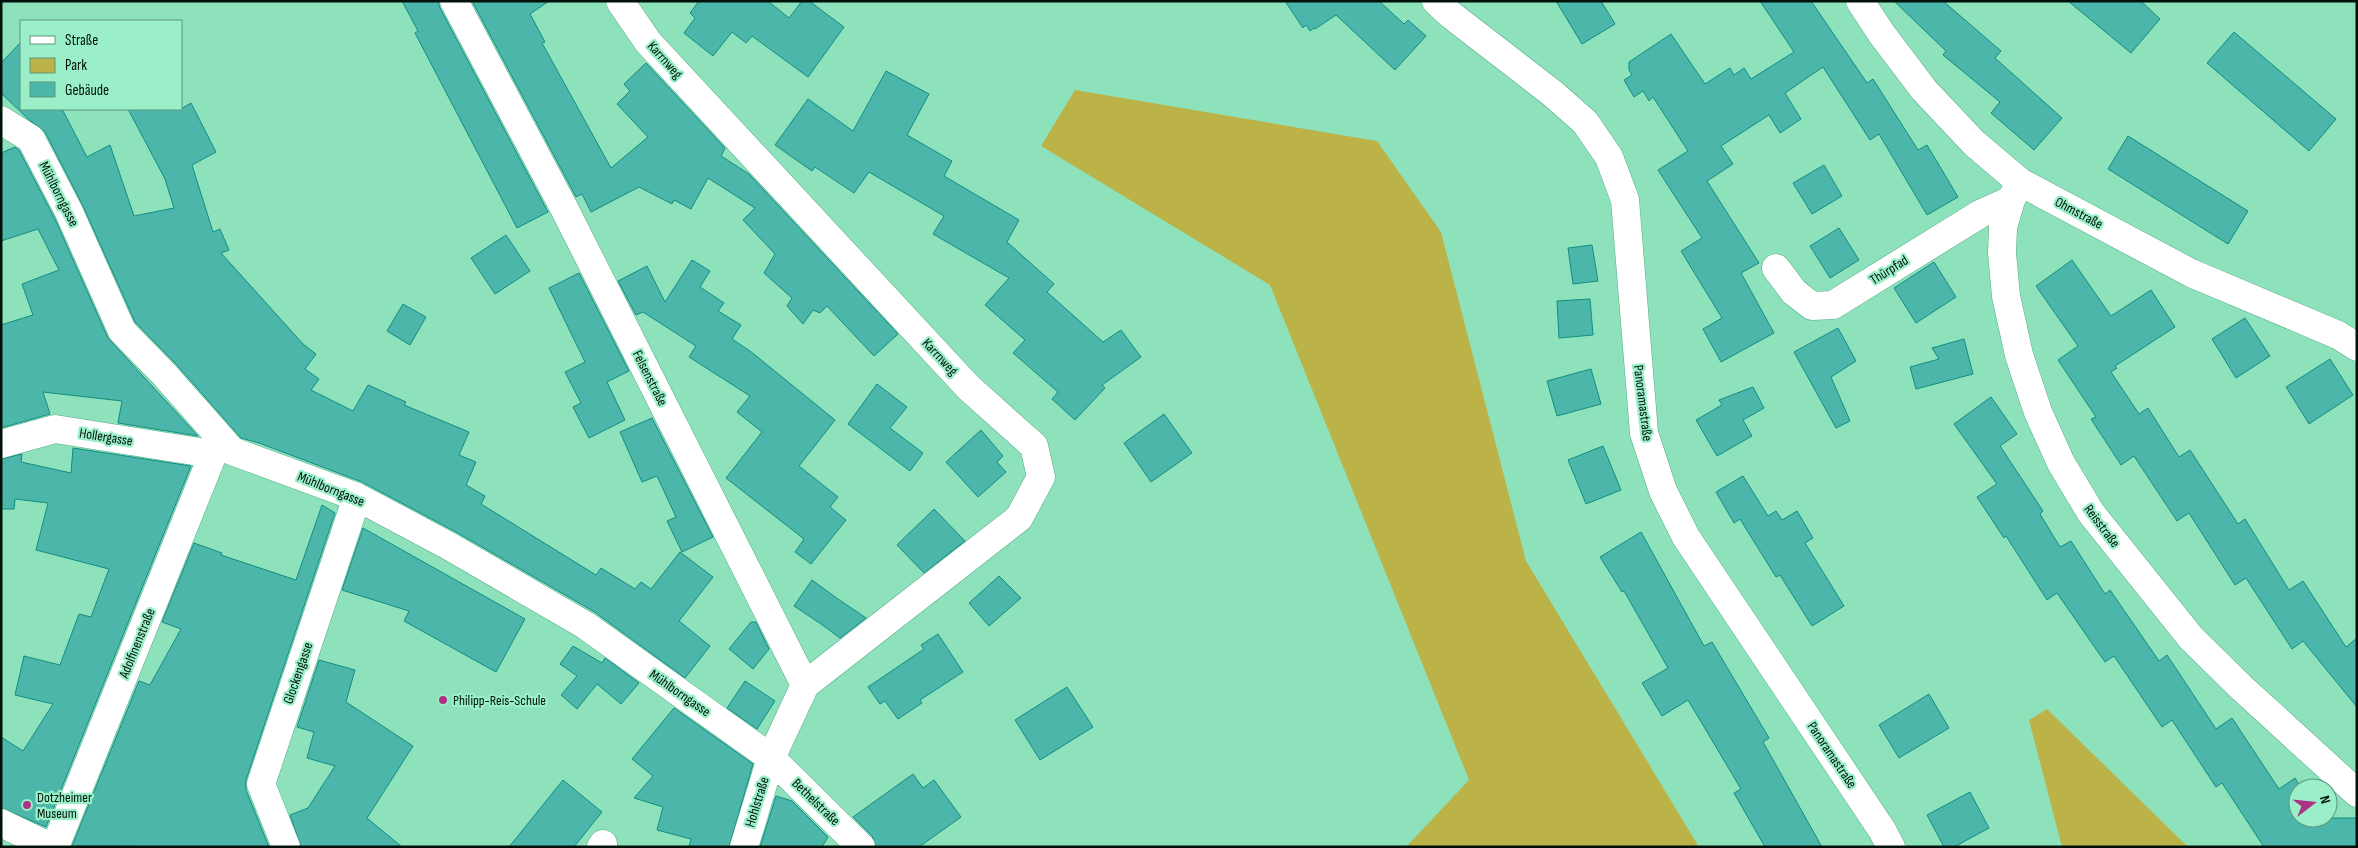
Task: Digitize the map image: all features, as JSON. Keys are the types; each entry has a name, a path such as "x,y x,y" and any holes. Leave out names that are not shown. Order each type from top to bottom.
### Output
{"street":[{"name":"Felsenstraße","path":"454,1 565,210 805,685"},
{"name":"Karrnweg","path":"620,1 648,42 961,380 1034,446 1041,477 1019,518 805,685"},
{"name":"Panoramastraße","path":"1436,1 1451,15 1552,93 1585,122 1609,157 1625,200 1644,433 1663,491 1686,537 1882,830 1891,847"},
{"name":"Ohmstraße","path":"1860,1 1880,33 1924,90 1974,143 2015,191 2191,273 2338,335 2357,347"},
{"name":"Mühlborngasse","path":"1,120 30,139 69,212 122,331 164,374 216,447 232,451 357,497 449,546 585,625 771,758"},
{"name":"Thürpfad","path":"1776,268 1794,292 1812,306 1833,305 2015,191"},
{"name":"Reisstraße","path":"2015,191 2003,227 2002,253 2006,296 2019,355 2038,412 2061,463 2091,513 2191,638 2243,690 2357,793"},
{"name":"Hollergasse","path":"1,444 55,429 216,447"},
{"name":"Adolfinenstraße","path":"53,847 216,447"},
{"name":"Glockengasse","path":"286,847 261,784 357,497"},
{"path":"771,758 805,685"},
{"name":"Hohlstraße","path":"744,847 771,758"},
{"name":"Bethelstraße","path":"771,758 861,847"},
{"path":"1,823 53,847"}],"green space":[{"path":"1075,90 1377,141 1441,232 1526,561 1699,847 1406,847 1469,780 1270,285 1041,146"},
{"path":"2047,709 2188,847 2062,847 2029,720"}],"building":[{"path":"402,1 438,1 548,212 517,228 415,33 418,31"},
{"path":"472,1 549,1 530,14 545,42 542,43 611,168 648,137 617,104 630,91 624,84 646,63 725,148 721,156 749,174 898,334 874,356 827,306 820,313 813,310 803,324 787,306 792,298 764,273 775,254 743,220 755,208 708,178 691,209 674,200 672,204 639,187 591,212 582,194 576,197"},
{"path":"699,1 768,1 789,18 802,1 809,1 844,27 808,77 752,36 746,43 732,32 713,56 684,33 695,18 690,13"},
{"path":"1285,1 1379,1 1404,24 1408,20 1426,36 1395,70 1336,15 1310,31 1306,25 1303,28"},
{"path":"1556,1 1601,1 1615,24 1582,44"},
{"path":"1760,1 1811,1 1867,83 1873,79 1918,150 1927,145 1958,197 1927,215 1879,134 1870,140 1823,67 1785,93 1801,119 1780,133 1769,115 1721,146 1733,164 1707,181 1759,263 1741,273 1774,333 1721,362 1703,329 1722,318 1681,251 1702,238 1658,170 1688,151 1653,97 1649,101 1643,91 1634,97 1624,80 1632,75 1629,70 1629,62 1671,34 1705,84 1730,68 1734,75 1744,68 1751,79 1794,52"},
{"path":"1894,1 1943,1 2001,51 1995,58 2062,118 2034,150 1991,113 2000,102 1943,55 1946,51"},
{"path":"2068,1 2141,1 2160,19 2131,53"},
{"path":"2234,32 2336,119 2309,151 2207,63"},
{"path":"20,43 20,110 63,110 87,157 110,145 134,216 174,208 165,179 129,110 182,110 191,103 216,152 192,165 213,232 220,229 229,250 221,253 303,344 316,354 305,369 319,379 311,390 353,411 368,385 406,402 404,405 469,432 459,455 476,462 466,485 485,496 481,504 596,575 601,568 635,589 641,582 651,589 680,552 713,577 679,621 710,646 685,678 593,611 456,532 362,482 241,438 175,363 135,322 83,206 45,132 27,118 1,93 1,63"},
{"path":"886,71 929,94 907,135 952,161 944,176 1019,220 1007,242 1054,284 1047,292 1103,342 1121,330 1141,357 1102,385 1105,388 1075,420 1052,399 1058,392 1013,353 1025,340 985,305 1009,278 933,234 944,216 869,172 854,193 815,167 812,171 775,145 808,99 853,131"},
{"path":"2128,136 2248,211 2228,244 2108,169"},
{"path":"15,147 19,150 55,219 108,338 198,436 118,423 122,401 43,392 50,414 1,428 1,325 33,315 22,284 59,270 38,229 1,241 1,153"},
{"path":"1824,165 1842,196 1812,214 1793,183"},
{"path":"1839,228 1859,260 1830,278 1810,246"},
{"path":"506,235 530,271 495,294 471,258"},
{"path":"1592,245 1598,281 1573,284 1568,248"},
{"path":"692,260 710,271 700,287 724,303 718,311 741,325 732,339 750,351 835,420 799,466 838,497 830,507 846,520 811,564 795,552 804,539 726,478 762,432 737,412 750,396 689,357 696,346 643,312 636,315 618,281 647,266 665,302"},
{"path":"2072,260 2111,316 2151,290 2175,327 2115,366 2117,368 2111,372 2139,414 2148,408 2179,457 2190,450 2238,524 2245,519 2289,590 2303,581 2346,647 2357,638 2357,707 2303,641 2292,649 2246,578 2235,585 2189,513 2177,521 2134,456 2121,465 2091,419 2096,417 2058,360 2078,346 2036,286"},
{"path":"1934,262 1956,297 1916,323 1894,288"},
{"path":"579,273 629,371 607,382 625,420 589,438 573,407 581,403 565,372 585,362 549,288"},
{"path":"1590,299 1593,335 1559,338 1557,301"},
{"path":"403,304 426,317 410,345 387,331"},
{"path":"2245,318 2270,356 2236,378 2212,339"},
{"path":"1838,328 1856,361 1831,377 1850,421 1836,428 1794,352"},
{"path":"1964,339 1973,374 1916,389 1910,367 1939,359 1932,348"},
{"path":"2330,359 2353,395 2309,424 2286,387"},
{"path":"1591,369 1601,404 1557,416 1547,381"},
{"path":"877,384 907,407 890,428 923,453 910,471 848,424"},
{"path":"1753,387 1764,408 1743,420 1752,436 1717,456 1696,420 1722,405 1719,400"},
{"path":"1991,397 2017,434 2000,446 2043,511 2040,514 2060,547 2071,541 2105,594 2110,590 2159,661 2167,655 2216,729 2232,718 2279,789 2288,783 2288,828 2338,828 2338,818 2357,818 2357,847 2264,847 2222,783 2216,787 2172,720 2162,727 2114,656 2105,662 2057,593 2047,600 2006,536 2004,538 1977,497 1997,484 1954,424"},
{"path":"1164,414 1192,453 1151,482 1124,443"},
{"path":"652,418 713,537 682,552 667,521 676,517 657,476 642,482 620,432"},
{"path":"981,430 1003,456 997,462 1006,472 978,497 946,462"},
{"path":"1603,446 1621,490 1586,504 1568,460"},
{"path":"73,448 191,466 46,827 1,808 1,737 23,751 53,704 15,695 24,656 60,665 79,614 91,617 109,569 36,550 48,503 15,499 14,509 1,509 1,459 22,454 21,462 71,473"},
{"path":"1743,476 1768,516 1776,511 1782,520 1797,511 1813,538 1805,543 1844,606 1812,626 1780,575 1776,577 1740,519 1734,523 1716,492"},
{"path":"322,505 335,513 246,780 246,790 269,847 72,846 139,681 150,685 181,629 162,622 194,543 222,553 221,555 296,580"},
{"path":"934,509 965,541 924,573 897,545"},
{"path":"363,528 525,619 496,672 404,621 409,611 342,590"},
{"path":"1641,532 1704,646 1712,642 1769,738 1763,742 1822,847 1765,847 1734,793 1741,789 1688,700 1662,716 1642,683 1668,668 1624,591 1622,592 1600,557"},
{"path":"999,576 1021,598 989,626 969,603"},
{"path":"812,580 866,618 840,638 794,606"},
{"path":"751,622 756,622 769,649 753,669 729,649"},
{"path":"938,634 963,672 920,700 922,703 898,719 885,701 880,704 868,687 924,649 921,645"},
{"path":"573,646 602,663 605,658 639,683 621,704 597,684 577,709 561,695 577,676 560,664"},
{"path":"319,660 355,670 346,702 413,746 367,818 402,847 301,847 290,815 308,808 335,766 307,758 314,732 297,727"},
{"path":"745,681 775,701 757,729 727,708"},
{"path":"1067,687 1093,727 1040,760 1015,720"},
{"path":"1929,694 1949,728 1899,758 1879,725"},
{"path":"674,708 753,764 729,847 689,847 691,839 657,830 663,807 634,798 653,776 632,759"},
{"path":"913,774 923,788 934,780 961,817 919,847 876,847 872,836 853,817"},
{"path":"563,780 602,812 574,847 509,847"},
{"path":"1970,792 1989,828 1954,847 1944,847 1927,815"},
{"path":"776,796 792,801 828,837 822,847 760,847"}],"place":[{"name":"Philipp-Reis-Schule","path":"443,700"},
{"name":"Dotzheimer Museum","path":"27,805"}]}
